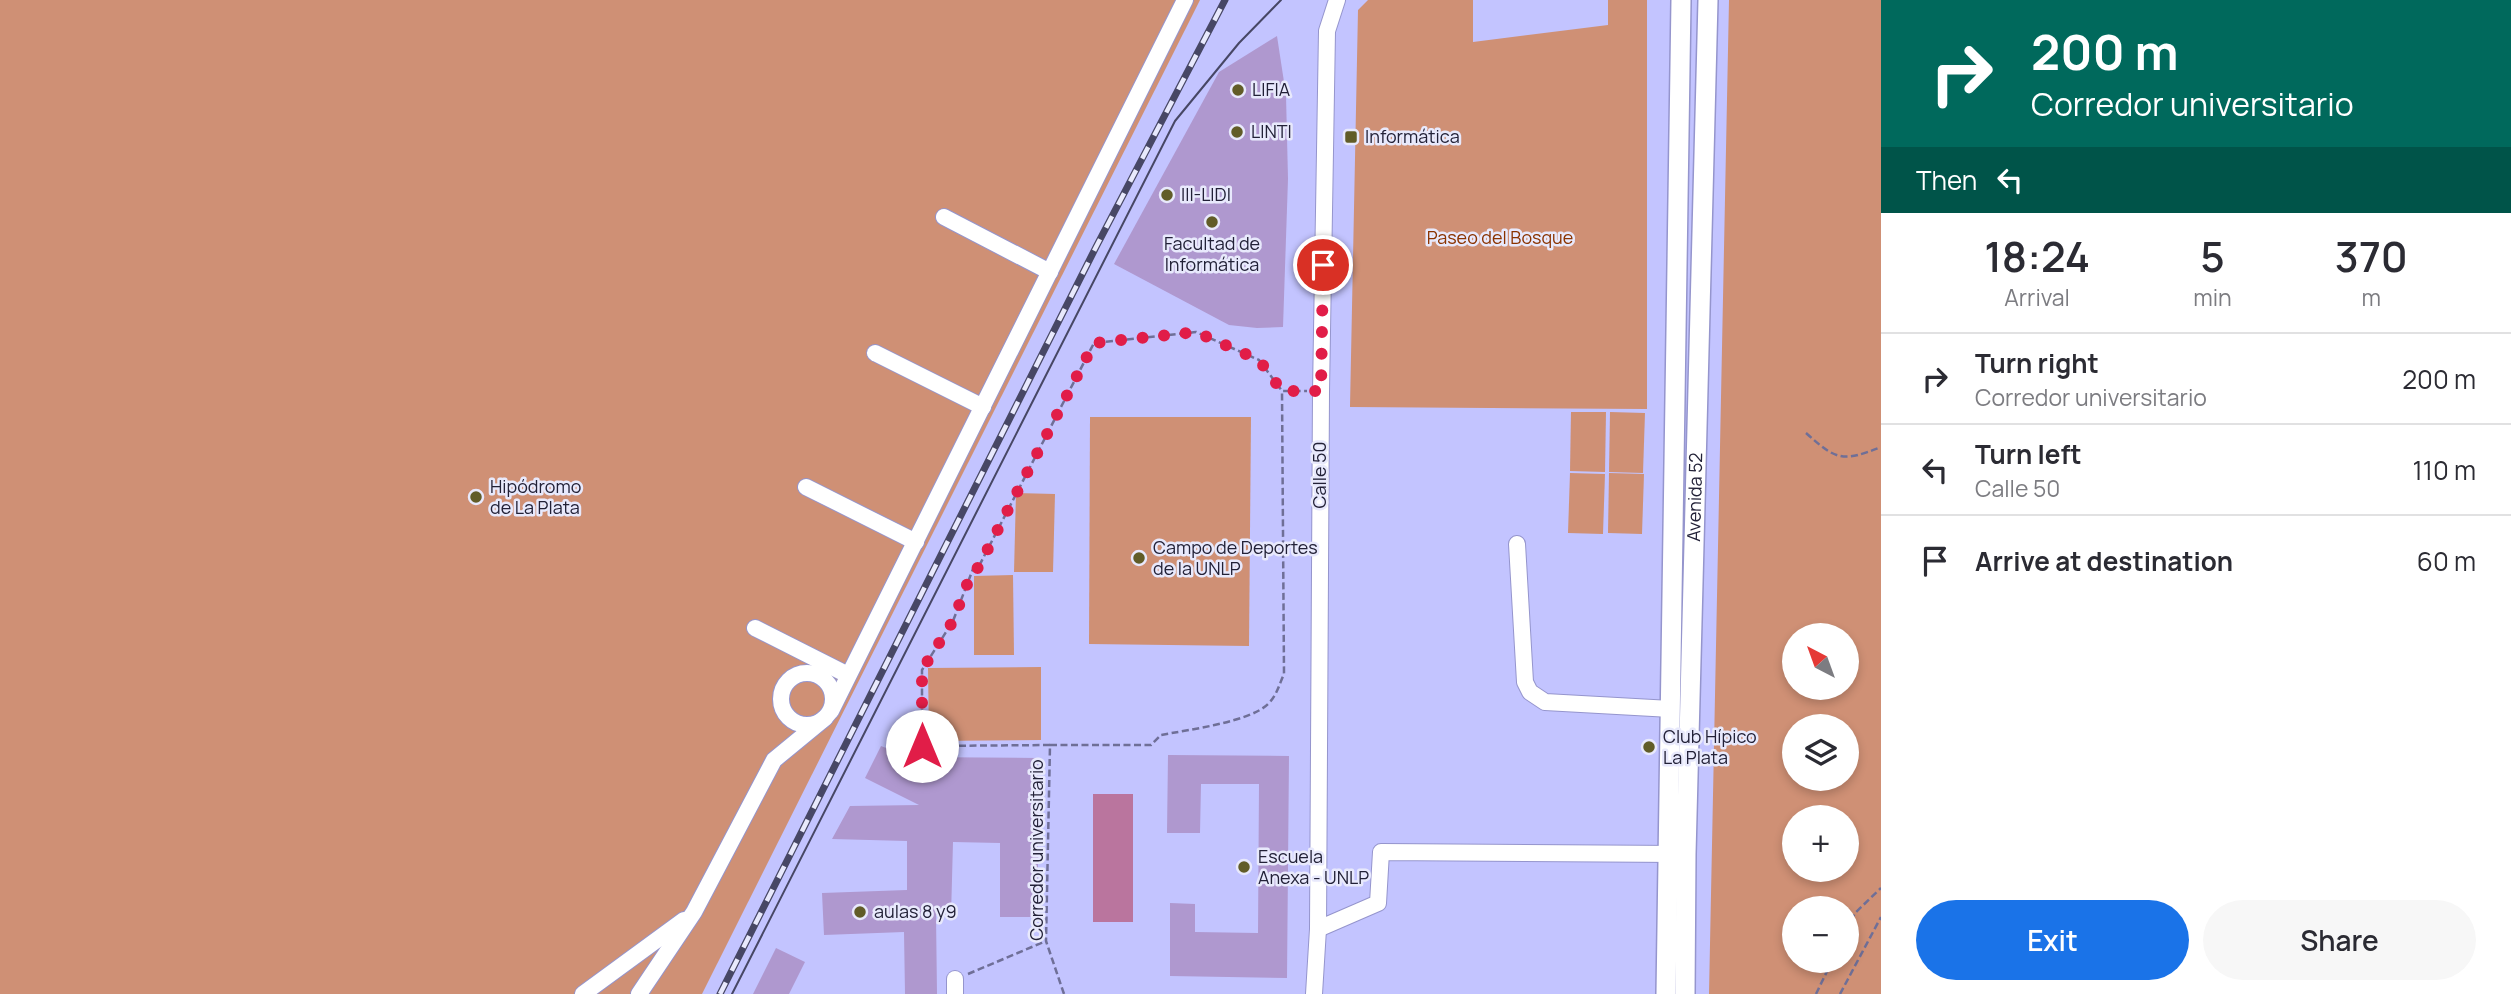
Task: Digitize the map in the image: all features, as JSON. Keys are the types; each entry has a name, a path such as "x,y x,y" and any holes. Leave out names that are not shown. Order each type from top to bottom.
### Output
{"main road":[{"name":"Avenida 52","path":"1681,0 1671,709 1685,994"},
{"name":"Avenida 52","path":"1666,994 1678,854 1708,0"}],"street":[{"path":"639,994 694,912 774,760 828,715 1185,0"},
{"name":"Calle 50","path":"1314,994 1318,929 1321,391 1327,31 1337,0"},
{"path":"944,217 1050,272"},
{"path":"875,353 983,407"},
{"path":"806,486 916,542"},
{"path":"1517,544 1525,682 1530,692 1545,702 1671,709"},
{"path":"755,628 848,675"},
{"path":"785,713 791,720 808,725 828,715 834,695 831,687 820,675 803,672 789,679 784,686 781,704 785,713 794,729 797,742"},
{"path":"1318,929 1378,903 1381,852 1678,854"},
{"path":"583,994 694,912"}],"path":[{"name":"Corredor universitario","path":"1196,332 1259,360 1282,391 1283,674 1275,696 1266,707 1246,716 1161,735 1151,745 922,746 922,670 953,621 973,569 978,568 1094,343 1196,332"},
{"path":"1282,391 1321,391"},
{"path":"1806,433 1825,450 1851,459 1881,447"},
{"name":"Corredor universitario","path":"1050,745 1046,941 1064,994"},
{"path":"1859,909 1881,888"},
{"path":"1840,994 1881,917"},
{"path":"955,987 1046,941"},
{"path":"1816,994 1826,973"}],"green space":[{"name":"Hipódromo de La Plata","path":"0,0 1200,0 702,994 0,994"},
{"name":"Paseo del Bosque","path":"1368,0 1473,0 1473,42 1608,25 1608,0 1647,0 1647,409 1350,407 1358,10"},
{"path":"1729,0 1881,0 1881,994 1709,994"},
{"path":"1571,412 1606,412 1605,472 1570,471"},
{"path":"1610,412 1645,413 1643,473 1609,472"},
{"path":"1090,417 1251,417 1249,646 1089,644"},
{"path":"1570,473 1605,474 1603,534 1568,533"},
{"path":"1609,473 1644,474 1642,534 1608,533"},
{"path":"1016,493 1055,494 1053,572 1014,572"},
{"path":"1013,575 1014,655 974,655 974,576"},
{"path":"1041,667 1041,740 929,741 928,668"}],"shaded area":[{"path":"1093,794 1133,794 1133,922 1093,922"}],"building":[{"name":"Facultad de Informática","path":"1277,36 1286,95 1288,179 1283,327 1229,325 1114,264 1219,72"},
{"path":"881,746 909,757 1038,758 1038,917 1000,917 1000,843 953,842 951,916 936,915 937,994 905,994 904,932 824,935 822,893 907,890 907,841 832,839 850,806 919,805 865,778"},
{"path":"1168,755 1289,756 1287,978 1170,976 1170,903 1195,904 1195,932 1258,933 1259,784 1201,784 1200,833 1167,833"},
{"path":"776,948 805,962 789,994 753,994"}],"tram line":[{"path":"732,994 1175,121 1239,43 1281,0"}],"railway":[{"path":"720,994 1096,247 1225,0"}],"place":[{"name":"LIFIA","path":"1238,90"},
{"name":"LINTI","path":"1237,132"},
{"name":"Informática","path":"1351,137"},
{"name":"III-LIDI","path":"1167,195"},
{"name":"Facultad de Informática","path":"1212,222"},
{"name":"Hipódromo de La Plata","path":"476,497"},
{"name":"Campo de Deportes de la UNLP","path":"1139,558"},
{"name":"Club Hípico La Plata","path":"1649,747"},
{"name":"Escuela Anexa - UNLP","path":"1244,867"},
{"name":"aulas 8 y9","path":"860,912"}],"route":[{"path":"922,746 922,670 953,621 973,569 978,568 1094,343 1196,332 1259,360 1282,391 1321,391 1323,265"}]}
